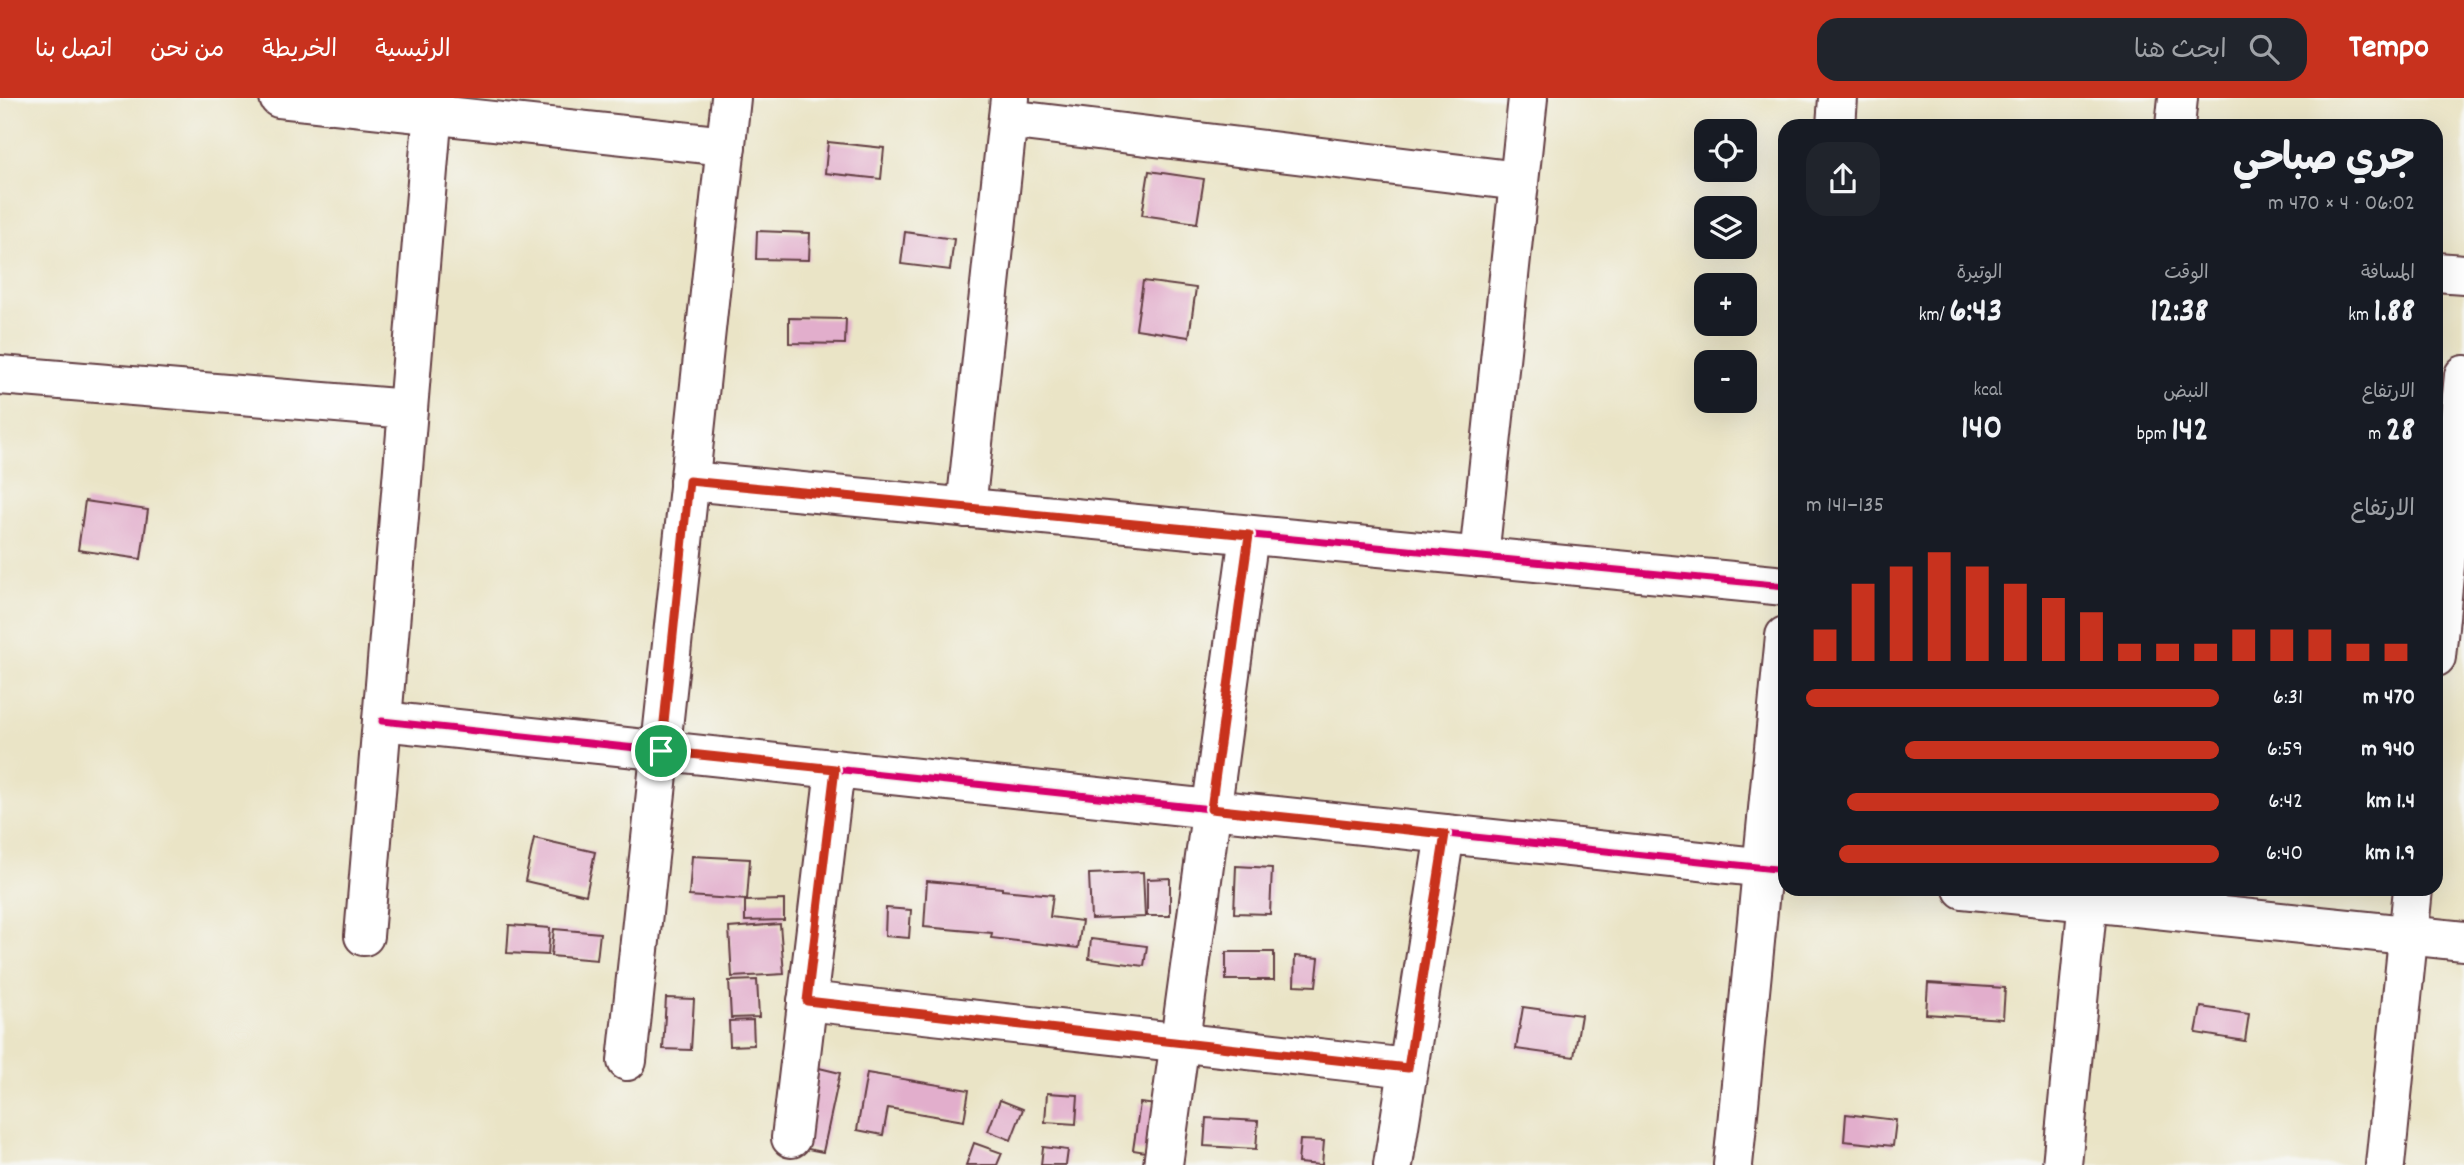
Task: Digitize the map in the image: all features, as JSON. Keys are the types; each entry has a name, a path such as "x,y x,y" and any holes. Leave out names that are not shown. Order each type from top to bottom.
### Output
{"street":[{"path":"279,98 433,106 726,146"},
{"path":"627,1061 731,98"},
{"path":"1479,557 1528,98"},
{"path":"1836,119 1838,98"},
{"path":"2176,119 2178,98"},
{"path":"363,936 433,106"},
{"path":"966,508 1009,108 1519,181"},
{"path":"2443,273 2464,275"},
{"path":"0,375 408,409"},
{"path":"2443,566 2453,435 2464,375"},
{"path":"689,481 1778,585"},
{"path":"1163,1165 1249,535"},
{"path":"382,721 1774,869"},
{"path":"791,1138 835,769"},
{"path":"1733,1165 1774,869 1778,784"},
{"path":"1393,1165 1445,834"},
{"path":"2062,1165 2088,896 2464,941"},
{"path":"2385,1165 2412,896"},
{"path":"807,1001 1408,1068"}],"building":[{"path":"828,142 884,148 881,179 825,173"},
{"path":"1149,171 1204,179 1197,223 1142,215"},
{"path":"757,231 810,233 809,260 756,259"},
{"path":"905,232 954,239 950,270 901,264"},
{"path":"1143,281 1196,288 1189,337 1136,329"},
{"path":"789,318 846,319 845,344 789,343"},
{"path":"85,501 148,510 141,559 78,550"},
{"path":"534,838 595,852 586,895 525,881"},
{"path":"692,856 750,859 747,900 689,896"},
{"path":"1236,866 1272,868 1270,914 1234,913"},
{"path":"1143,872 1145,917 1091,919 1089,874"},
{"path":"1170,878 1170,916 1147,916 1147,879"},
{"path":"927,881 1053,895 1050,917 1082,921 1078,948 991,938 992,933 924,927"},
{"path":"784,900 784,920 745,921 745,901"},
{"path":"886,908 911,910 909,938 885,936"},
{"path":"780,924 784,974 732,977 729,928"},
{"path":"509,925 550,928 548,955 507,953"},
{"path":"554,929 600,933 597,960 551,956"},
{"path":"1091,939 1147,946 1144,966 1089,959"},
{"path":"1226,952 1274,952 1274,980 1226,980"},
{"path":"1295,956 1319,958 1316,986 1294,985"},
{"path":"757,980 759,1017 731,1018 729,981"},
{"path":"1928,983 2005,988 2003,1019 1926,1014"},
{"path":"666,998 694,999 691,1050 663,1049"},
{"path":"1523,1007 1581,1015 1574,1057 1516,1049"},
{"path":"2201,1007 2249,1014 2245,1041 2196,1033"},
{"path":"753,1020 754,1045 730,1046 729,1021"},
{"path":"815,1067 840,1073 823,1152 798,1147"},
{"path":"867,1073 969,1090 964,1121 888,1108 883,1135 857,1130"},
{"path":"1047,1093 1078,1095 1076,1124 1045,1122"},
{"path":"1000,1100 1023,1109 1011,1140 988,1131"},
{"path":"1140,1103 1165,1106 1158,1154 1133,1150"},
{"path":"1846,1114 1896,1120 1893,1146 1844,1141"},
{"path":"1206,1118 1258,1121 1256,1149 1204,1146"},
{"path":"1300,1140 1324,1141 1322,1165 1298,1163"},
{"path":"974,1143 1002,1153 997,1165 966,1165"},
{"path":"1043,1147 1068,1150 1066,1165 1041,1165"}],"cycle path":[{"path":"689,481 1778,585"},
{"path":"382,721 1778,869"}],"route":[{"path":"689,481 1249,535 1211,809 1445,834 1408,1068 807,1001 835,769 661,751 689,481"}]}
